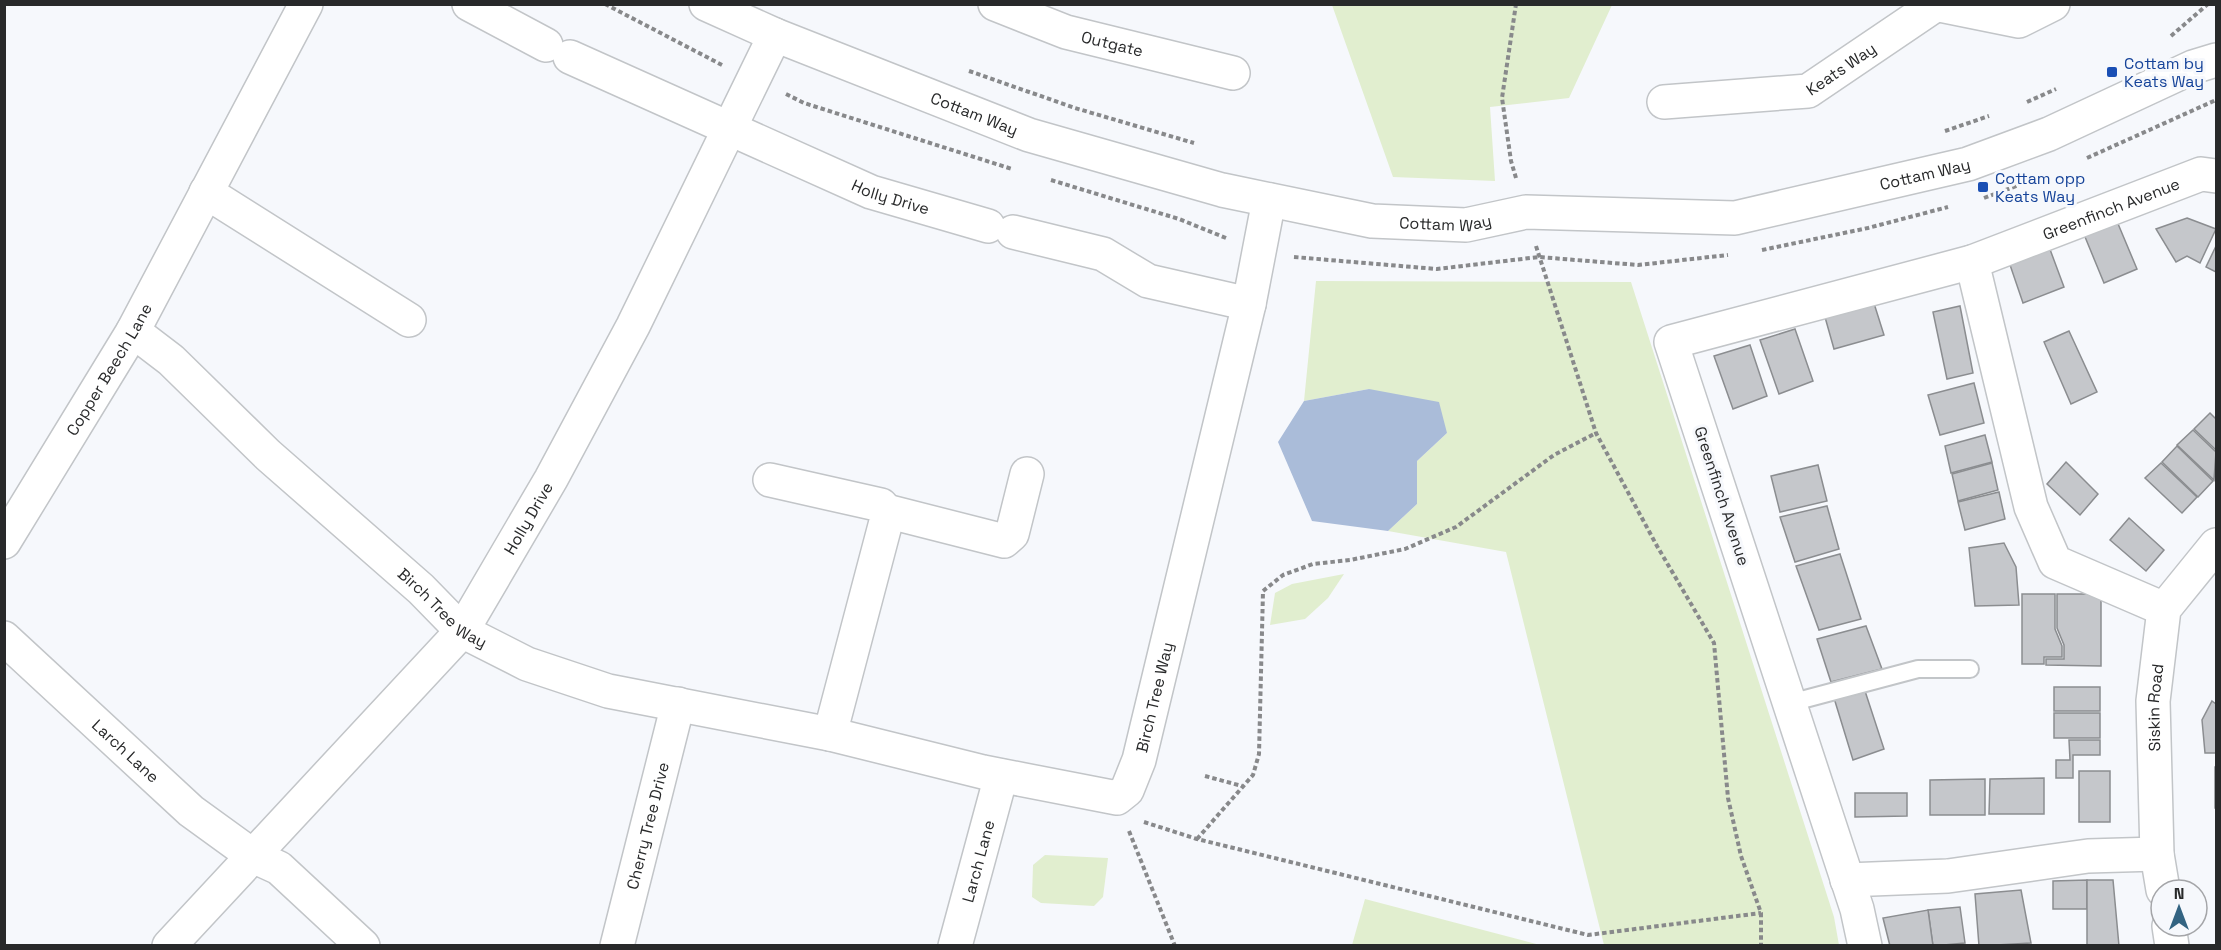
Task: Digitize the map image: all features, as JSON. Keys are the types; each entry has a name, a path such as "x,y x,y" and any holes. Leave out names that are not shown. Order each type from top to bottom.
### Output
{"street":[{"name":"Copper Beech Lane","path":"4,542 133,331 306,4"},
{"name":"Holly Drive","path":"469,4 558,51 871,192 1000,229 1103,254 1148,281 1250,304"},
{"name":"Cottam Way","path":"706,4 775,35 1029,135 1222,190 1269,200 1372,221 1466,225 1526,212 1735,218 1968,164 2049,134 2205,63 2217,42"},
{"name":"Outgate","path":"995,4 1066,32 1233,73"},
{"name":"Keats Way","path":"1664,102 1808,91 1935,5 2019,21 2053,4"},
{"name":"Holly Drive","path":"253,856 462,631 562,459 633,326 775,35"},
{"name":"Greenfinch Avenue","path":"1865,945 1847,880 1671,342 1972,262 2201,174 2217,176"},
{"path":"206,192 410,320"},
{"name":"Birch Tree Way","path":"133,331 171,360 268,455 421,589 462,631 527,664 608,691 830,734 1121,807 1139,759 1250,304 1269,200"},
{"path":"1972,262 2031,507 2055,562 2164,609 2216,548"},
{"path":"886,511 1004,541 1012,534 1027,474"},
{"path":"771,480 881,505 888,514 830,734"},
{"name":"Siskin Road","path":"2161,878 2157,854 2153,701 2164,609"},
{"name":"Larch Lane","path":"4,638 190,811 253,856 279,868 363,945"},
{"name":"Cherry Tree Drive","path":"617,945 678,704"},
{"name":"Larch Lane","path":"955,945 1001,776"},
{"path":"1847,880 1948,876 2088,856 2157,854"},
{"path":"169,945 253,856"}],"lane":[{"path":"1790,703 1918,669 1970,669"}],"path":[{"path":"1516,4 1502,98 1510,161 1596,433 1657,546 1714,643 1728,798 1741,856 1761,913 1761,945"},
{"path":"2168,39 2208,4"},
{"path":"966,70 1075,108 1197,144"},
{"path":"2018,106 2061,87"},
{"path":"1942,132 1996,113"},
{"path":"1197,839 1253,775 1259,754 1263,591 1283,575 1313,564 1350,560 1405,549 1456,527 1554,455 1596,433"},
{"path":"1205,776 1242,786"},
{"path":"1121,807 1197,839 1588,935 1761,913"},
{"path":"1121,807 1175,945"}],"green space":[{"path":"1332,4 1612,5 1569,98 1490,107 1495,181 1393,177"},
{"path":"1316,281 1631,282 1834,917 1839,945 1604,945 1506,552 1388,531 1417,504 1417,461 1447,433 1369,389 1304,401"},
{"path":"1344,574 1328,598 1305,619 1270,625 1275,593 1292,584"},
{"path":"1045,855 1108,858 1103,897 1094,906 1041,903 1032,897 1033,865"},
{"path":"1365,899 1540,945 1352,945"}],"water":[{"path":"1369,389 1439,402 1447,433 1417,461 1417,504 1388,531 1312,521 1278,442 1304,401"}],"building":[{"path":"2187,218 2216,229 2200,263 2187,256 2176,262 2156,229"},
{"path":"2116,219 2137,269 2104,283 2083,232"},
{"path":"2048,244 2064,287 2023,303 2008,259"},
{"path":"2216,246 2216,272 2206,267"},
{"path":"1872,297 1884,335 1834,349 1823,310"},
{"path":"1960,306 1973,373 1947,379 1933,312"},
{"path":"1795,329 1813,381 1779,394 1760,340"},
{"path":"2069,331 2097,392 2071,404 2044,342"},
{"path":"1750,345 1767,396 1733,409 1714,356"},
{"path":"1974,383 1984,423 1940,435 1928,395"},
{"path":"2210,413 2216,419 2216,450 2194,429"},
{"path":"2193,430 2216,452 2214,480 2177,445"},
{"path":"1985,435 1992,462 1951,473 1945,446"},
{"path":"2177,446 2213,481 2198,497 2162,462"},
{"path":"2066,462 2098,494 2080,515 2047,484"},
{"path":"1992,463 1998,490 1958,501 1952,474"},
{"path":"2161,463 2197,497 2182,513 2145,478"},
{"path":"1818,465 1827,501 1780,512 1771,476"},
{"path":"1999,492 2005,519 1965,530 1958,502"},
{"path":"1827,506 1839,549 1795,562 1780,517"},
{"path":"2129,518 2164,550 2146,571 2110,540"},
{"path":"2004,543 2016,567 2019,605 1975,606 1969,548"},
{"path":"1840,554 1861,619 1819,630 1796,566"},
{"path":"2022,594 2055,594 2055,629 2062,646 2062,657 2044,657 2044,664 2022,664"},
{"path":"2057,594 2101,594 2101,666 2046,665 2046,659 2064,659 2064,645 2057,628"},
{"path":"1866,626 1882,669 1831,682 1817,639"},
{"path":"2054,687 2100,687 2100,711 2054,711"},
{"path":"1865,691 1884,749 1853,760 1834,698"},
{"path":"2212,701 2216,704 2216,753 2205,753 2202,720"},
{"path":"2054,713 2100,713 2100,738 2054,738"},
{"path":"2069,740 2100,740 2100,755 2073,755 2073,778 2056,778 2056,760 2070,760"},
{"path":"2216,767 2216,808 2215,808"},
{"path":"2079,771 2110,771 2110,822 2079,822"},
{"path":"2044,778 2044,814 1989,814 1990,779"},
{"path":"1985,779 1985,815 1930,815 1930,780"},
{"path":"1855,793 1907,793 1907,816 1855,817"},
{"path":"2087,880 2087,909 2053,909 2053,881"},
{"path":"2087,880 2113,880 2119,946 2087,946"},
{"path":"2021,890 2031,943 1979,946 1975,894"},
{"path":"1960,907 1965,943 1933,946 1928,910"},
{"path":"1928,910 1933,946 1890,946 1883,918"}],"place":[{"name":"Cottam by Keats Way","path":"2112,72"},
{"name":"Cottam opp Keats Way","path":"1983,187"}]}
